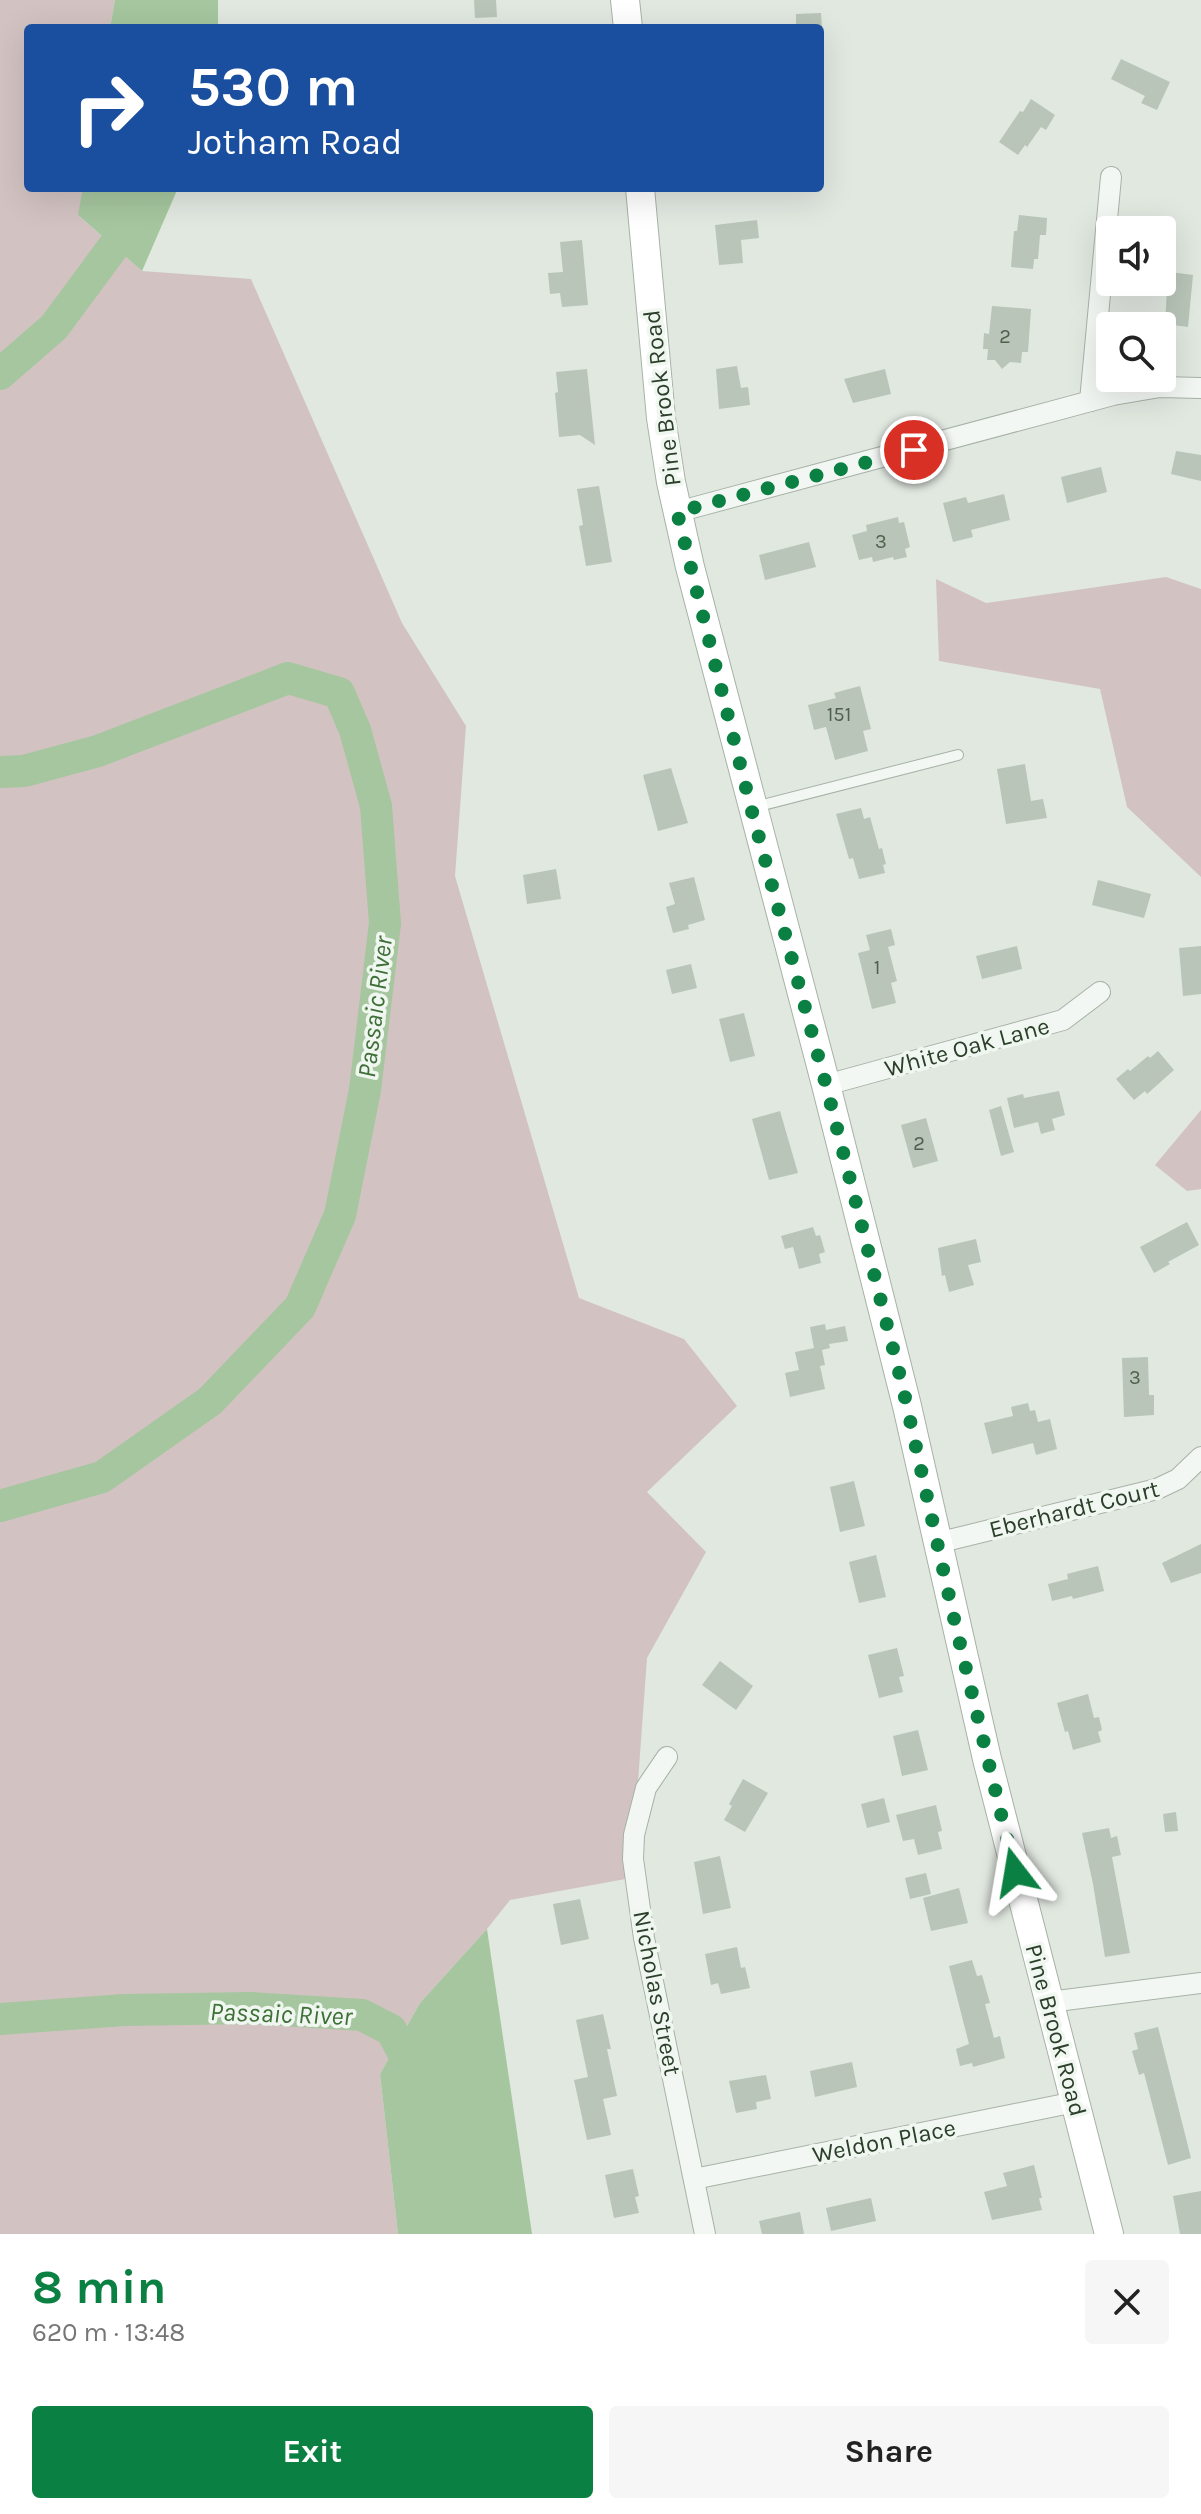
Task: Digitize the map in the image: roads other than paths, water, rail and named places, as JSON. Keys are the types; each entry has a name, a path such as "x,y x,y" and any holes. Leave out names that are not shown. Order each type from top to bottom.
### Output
{"street":[{"path":"625,0 628,24"},
{"path":"1090,401 1111,177"},
{"name":"Pine Brook Road","path":"640,192 661,418 677,512 904,1393 987,1759 1109,2234"},
{"path":"677,512 1090,401 1160,387 1201,388"},
{"name":"White Oak Lane","path":"826,1085 1063,1020 1100,992"},
{"name":"Eberhardt Court","path":"937,1543 1157,1489 1178,1479 1201,1457"},
{"name":"Nicholas Street","path":"667,1757 646,1788 638,1811 633,1859 644,1938 705,2234"},
{"path":"1049,2002 1201,1983"},
{"name":"Weldon Place","path":"694,2179 1075,2102"}],"lane":[{"path":"751,808 958,755"}],"waterway":[{"name":"Passaic River","path":"0,374 54,327 131,223 147,192"},
{"name":"Passaic River","path":"0,772 24,771 98,751 288,678 339,693 355,730 376,806 385,923 365,1090 340,1215 300,1307 210,1401 102,1477 0,1506"},
{"name":"Passaic River","path":"0,2019 124,2010 251,2008 362,2015 391,2030 418,2080"}]}
